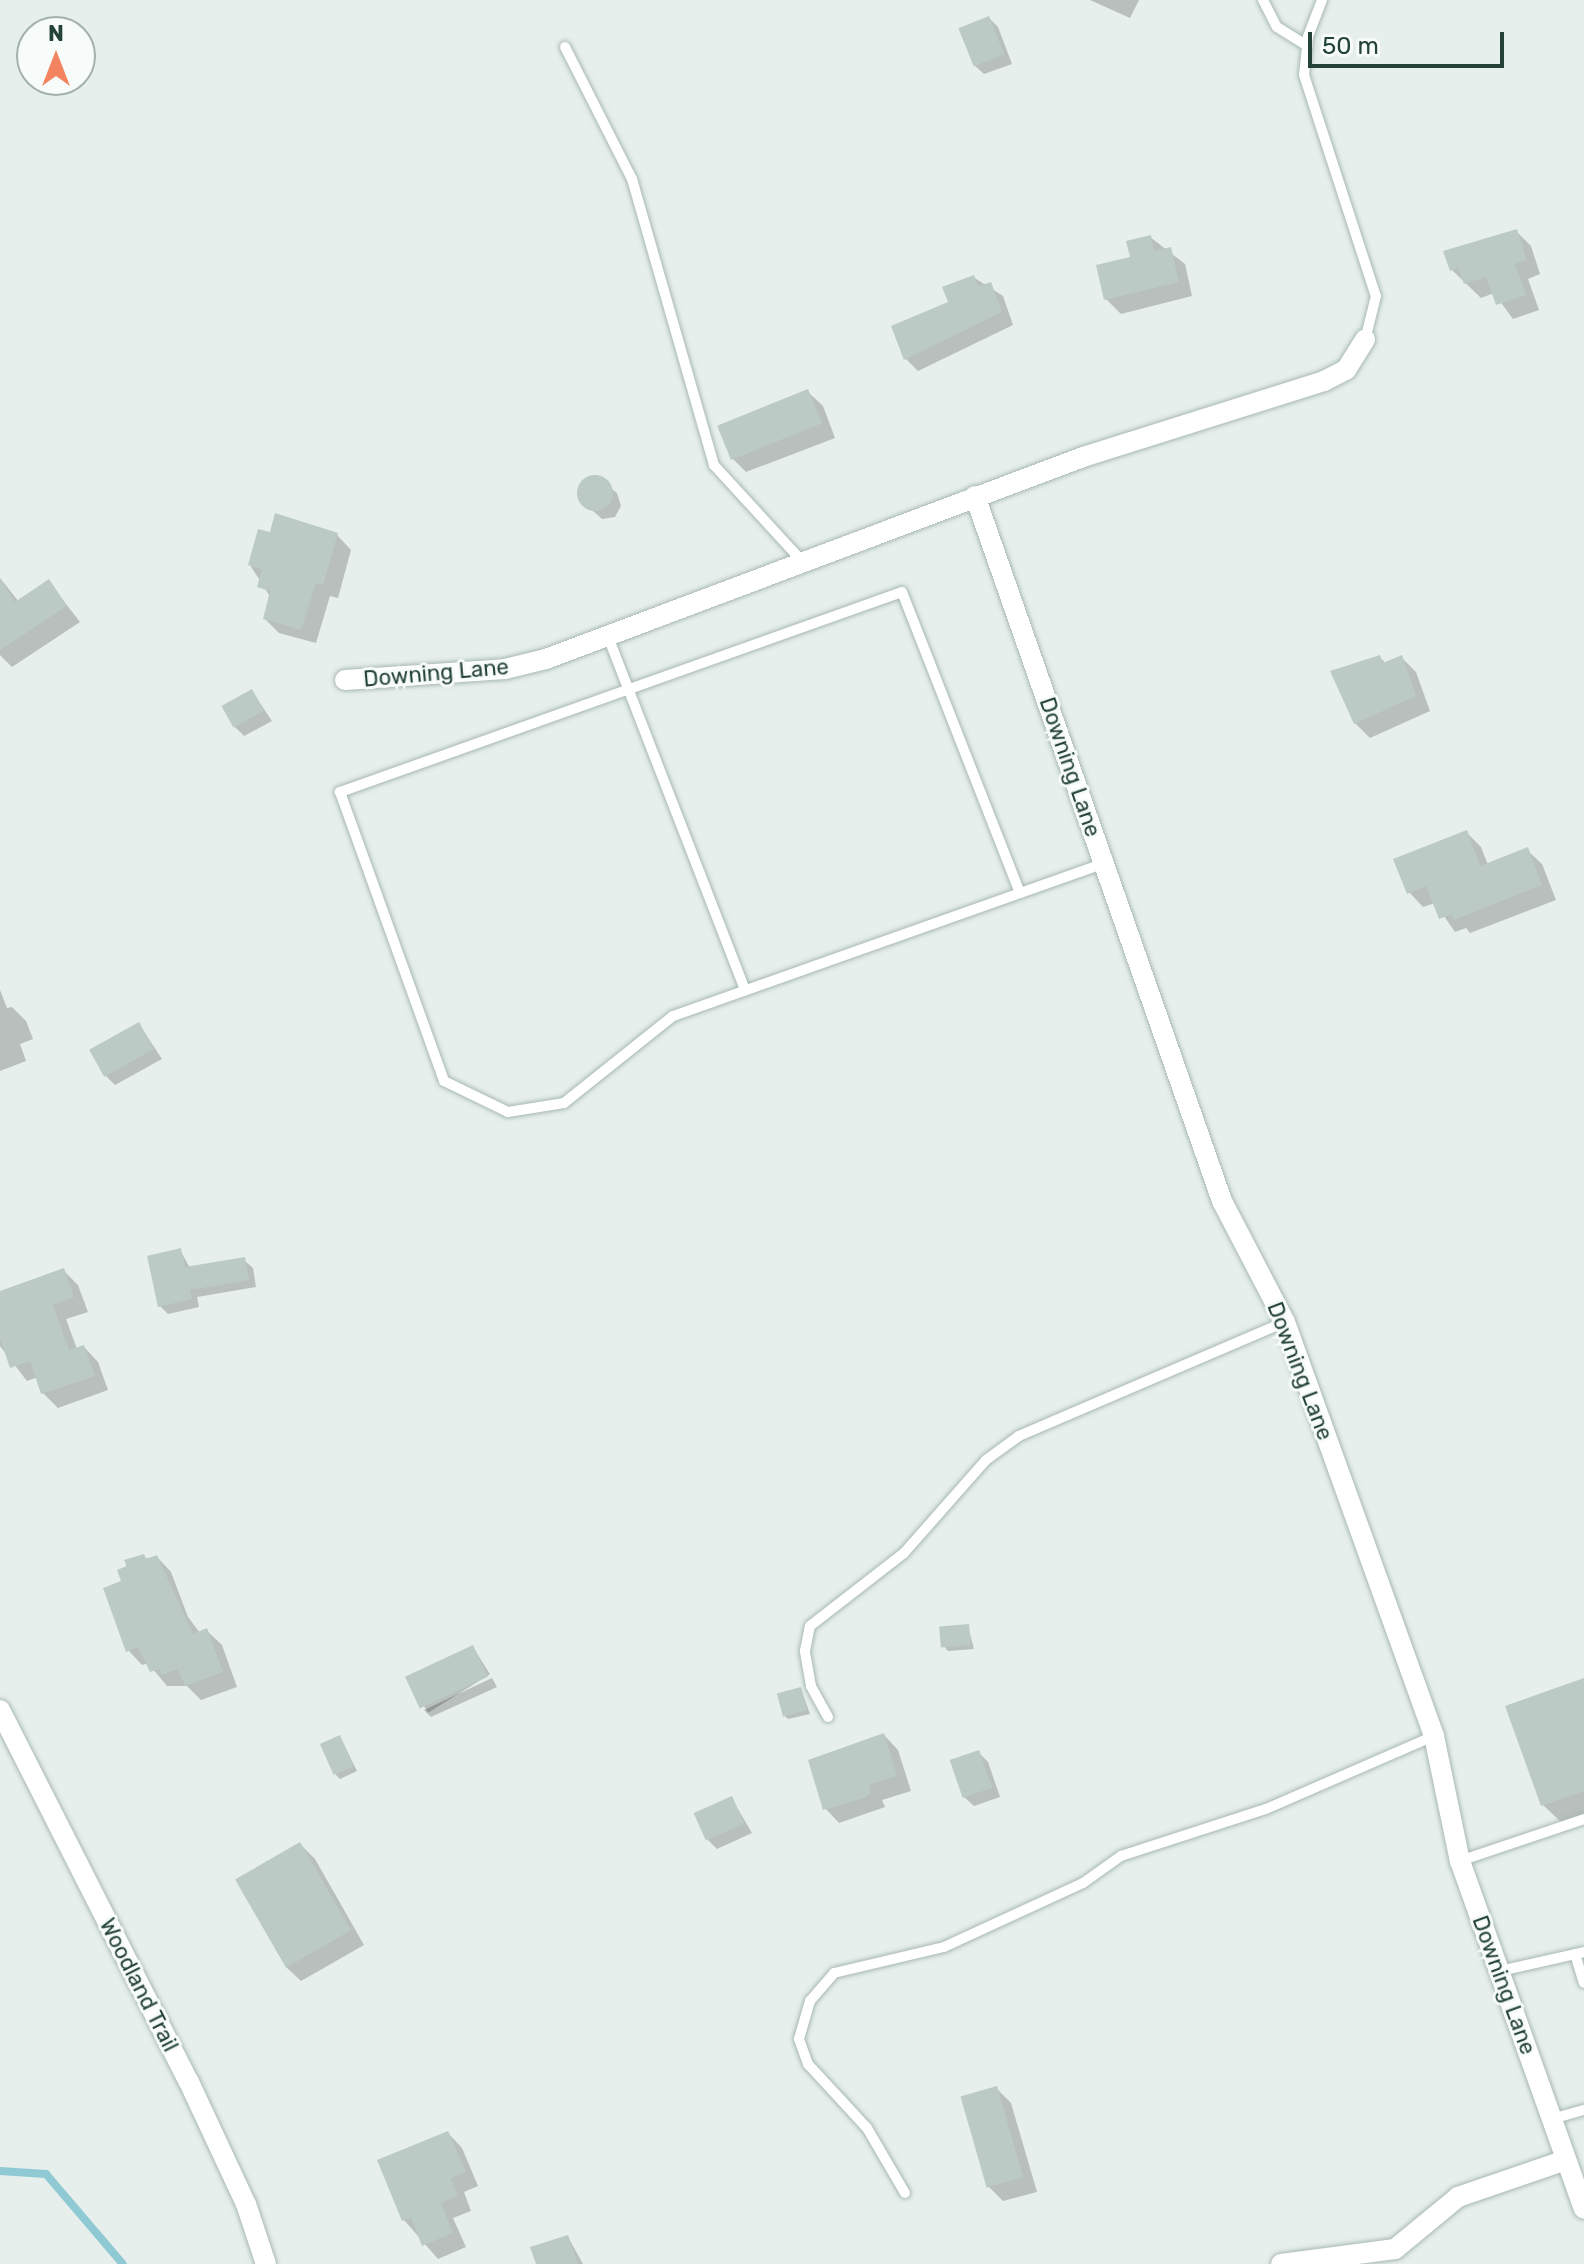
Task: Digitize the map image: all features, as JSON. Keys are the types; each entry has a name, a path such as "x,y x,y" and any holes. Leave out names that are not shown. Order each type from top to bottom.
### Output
{"street":[{"name":"Downing Lane","path":"345,680 505,669 546,659 607,632 975,496 1324,381 1346,370 1365,340"},
{"name":"Downing Lane","path":"975,496 1222,1201 1285,1322 1434,1736 1460,1861 1584,2209"},
{"name":"Woodland Trail","path":"0,1710 189,2082 246,2204 266,2264"},
{"path":"1281,2264 1395,2249 1458,2197 1566,2160"}],"lane":[{"path":"1263,0 1277,27 1307,46"},
{"path":"1322,0 1307,46 1304,75 1309,104 1376,296 1365,340"},
{"path":"565,47 632,179 714,465 803,562"},
{"path":"1020,893 902,592 340,792 444,1081 508,1112 564,1103 673,1016 745,990 1020,893 1104,863"},
{"path":"607,632 745,990"},
{"path":"828,1717 811,1686 805,1651 810,1626 904,1553 959,1485 986,1460 1019,1436 1285,1322"},
{"path":"905,2193 867,2128 808,2064 799,2039 810,2001 834,1973 944,1947 1083,1883 1121,1856 1266,1809 1434,1736"},
{"path":"1460,1861 1584,1819"},
{"path":"1500,1971 1579,1953 1584,1983"},
{"path":"1552,2119 1584,2110"}],"building":[{"path":"989,16 1004,54 974,66 958,28"},
{"path":"1517,229 1527,260 1515,264 1526,295 1496,305 1486,277 1464,284 1458,268 1450,271 1443,251"},
{"path":"1151,235 1154,251 1171,247 1179,282 1104,300 1096,265 1130,257 1126,241"},
{"path":"974,275 978,286 991,282 1002,312 904,360 891,326 948,302 942,287"},
{"path":"808,389 822,423 731,460 717,426"},
{"path":"595,475 607,481 613,493 607,505 595,511 583,505 577,493 583,481"},
{"path":"275,513 338,533 323,585 316,583 301,630 263,619 270,591 257,587 262,569 248,565 258,529 270,532"},
{"path":"0,578 15,602 49,579 67,606 0,650"},
{"path":"1380,655 1383,663 1402,655 1416,696 1354,724 1330,671"},
{"path":"252,689 264,711 234,728 221,706"},
{"path":"1467,830 1480,866 1528,847 1542,885 1454,920 1452,914 1439,919 1426,886 1407,894 1393,859"},
{"path":"139,1022 154,1049 104,1077 89,1050"},
{"path":"181,1248 185,1267 245,1257 249,1280 190,1290 192,1299 158,1307 147,1256"},
{"path":"64,1268 74,1297 53,1305 69,1350 84,1345 95,1376 41,1394 30,1361 10,1368 0,1338 0,1291"},
{"path":"144,1554 146,1559 157,1555 193,1634 207,1628 223,1672 185,1686 178,1669 162,1675 160,1669 150,1672 138,1647 126,1652 103,1588 121,1581 117,1570 127,1566 124,1560"},
{"path":"969,1624 971,1645 941,1648 939,1627"},
{"path":"473,1645 488,1677 420,1708 405,1677"},
{"path":"1584,1678 1584,1791 1541,1806 1505,1706"},
{"path":"801,1687 807,1710 783,1717 777,1693"},
{"path":"884,1733 897,1776 869,1785 871,1793 864,1798 823,1810 808,1760"},
{"path":"340,1735 354,1766 334,1775 320,1744"},
{"path":"979,1750 992,1788 963,1798 950,1760"},
{"path":"732,1796 744,1823 706,1840 694,1813"},
{"path":"300,1842 351,1930 286,1968 235,1880"},
{"path":"997,2086 1023,2177 987,2188 960,2096"},
{"path":"448,2131 466,2172 451,2178 458,2196 441,2203 453,2233 422,2246 411,2217 402,2221 377,2160"},
{"path":"568,2235 578,2264 536,2264 530,2247"}],"waterway":[{"path":"0,2171 46,2174 123,2264"}]}
